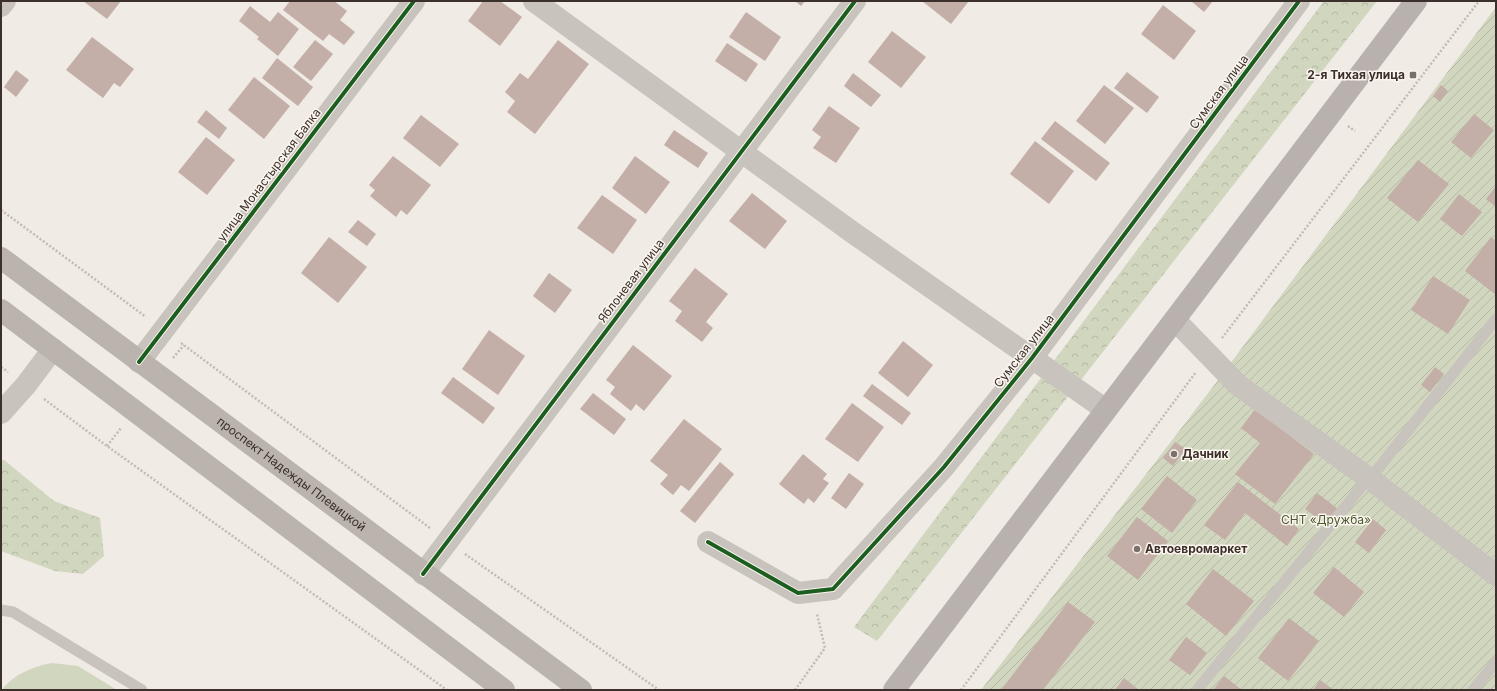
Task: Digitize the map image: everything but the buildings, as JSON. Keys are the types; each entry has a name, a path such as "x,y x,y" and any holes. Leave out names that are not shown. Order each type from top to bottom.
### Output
{"main road":[{"path":"894,690 1416,1"},
{"name":"проспект Надежды Плевицкой","path":"1,258 423,574 581,690"},
{"path":"1,310 504,690"}],"street":[{"path":"1,6 5,1"},
{"name":"улица Монастырская Балка","path":"139,362 414,1"},
{"path":"534,1 852,232 1106,410"},
{"name":"Яблоневая улица","path":"423,574 855,1"},
{"name":"Сумская улица","path":"833,590 944,468 1032,358 1299,1"},
{"path":"1174,320 1238,385 1370,479 1496,574"},
{"path":"1,413 26,385 53,349"},
{"path":"708,542 798,593 833,590"}],"lane":[{"path":"1197,690 1366,481 1370,479 1496,319"},
{"path":"1,610 13,612 142,690"},
{"path":"1473,690 1496,662"}],"path":[{"path":"1,210 448,541 660,690"},
{"path":"1,367 107,446 447,690"},
{"path":"795,690 825,648 816,608 833,590"}],"green space":[{"path":"1324,1 1377,1 877,641 854,627"},
{"name":"СНТ «Дружба»","path":"1496,7 1496,690 981,690 1215,384"},
{"path":"1,460 4,460 54,501 100,518 104,556 83,574 55,571 1,551"},
{"path":"52,663 78,666 117,690 3,690 8,683 19,675 38,666"}],"cycle path":[{"path":"139,362 414,1"},
{"path":"423,574 855,1"},
{"path":"708,542 798,593 833,589 944,467 1032,358 1299,1"}],"place":[{"name":"2-я Тихая улица","path":"1413,75"},
{"name":"Дачник","path":"1174,454"},
{"name":"Автоевромаркет","path":"1137,549"}]}
